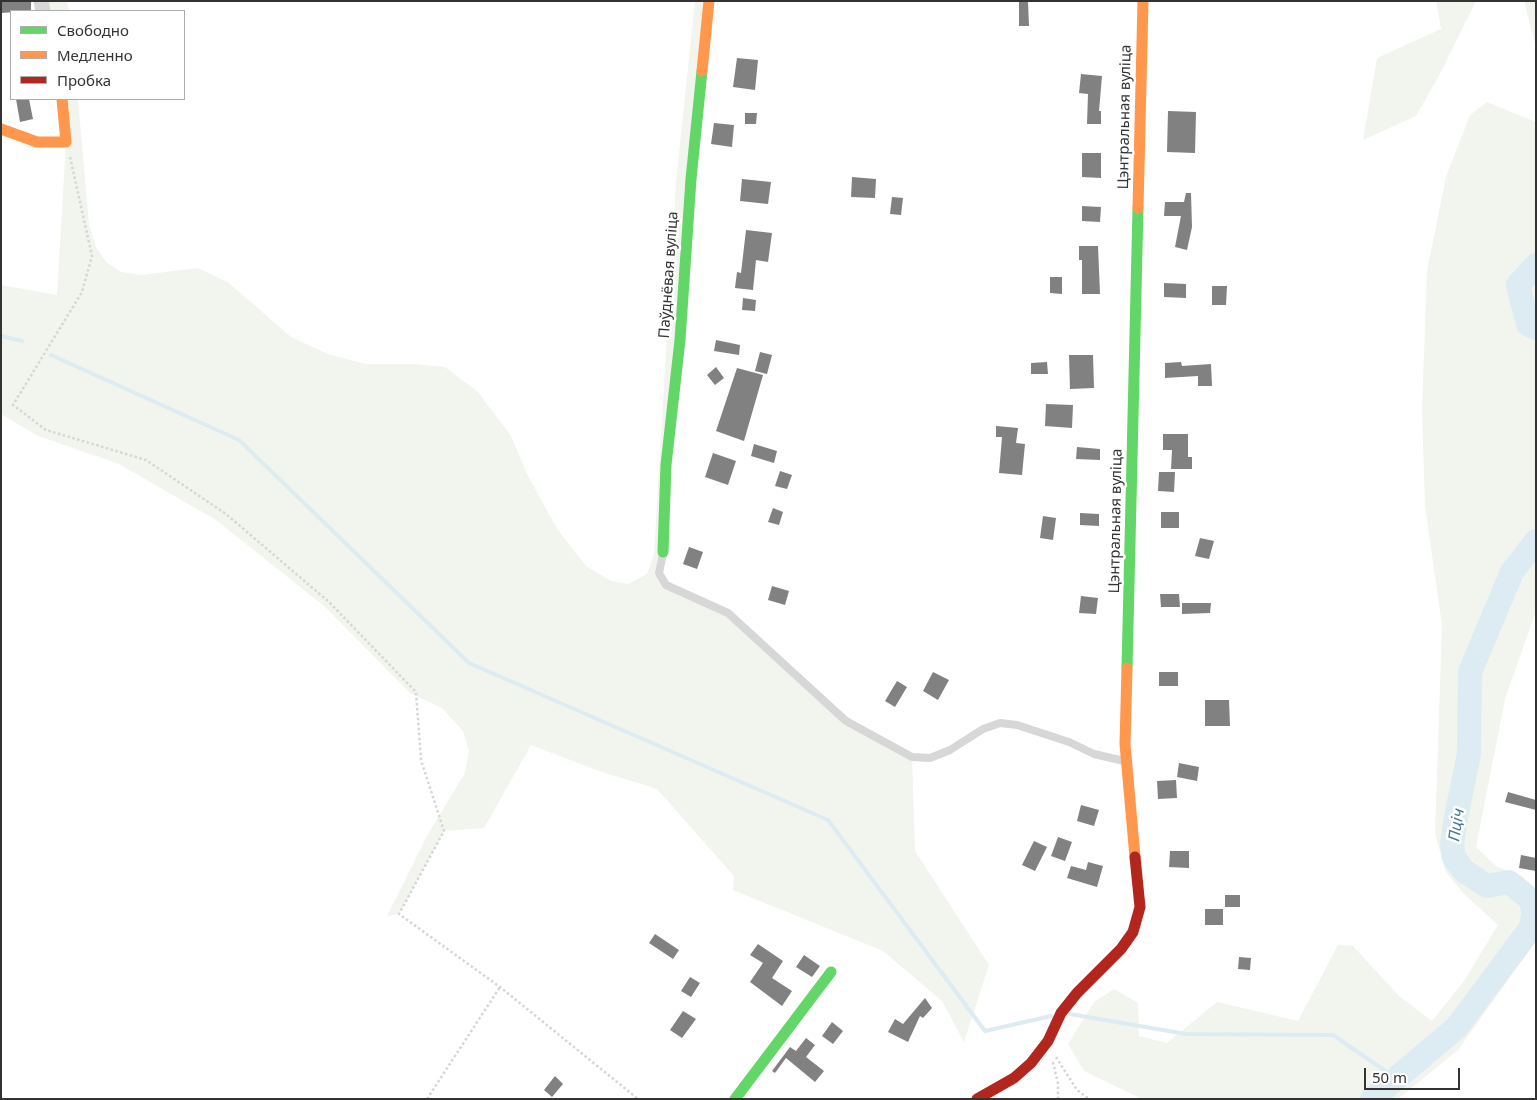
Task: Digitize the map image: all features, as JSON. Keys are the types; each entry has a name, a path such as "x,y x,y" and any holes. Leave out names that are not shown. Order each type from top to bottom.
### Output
{"street":[{"name":"Паўднёвая вуліца","path":"663,552 666,465 680,340 690,179 709,1"},
{"name":"Цэнтральная вуліца","path":"977,1099 1014,1078 1031,1063 1048,1041 1061,1013 1089,979 1121,949 1133,932 1138,918 1140,892 1126,762 1143,1"},
{"path":"1,129 37,142 66,142 62,100"},
{"path":"735,1099 832,972"}],"lane":[{"path":"663,552 659,573 666,585 728,613 846,721 912,757 930,758 950,750 983,730 1000,723 1018,725 1069,742 1094,754 1126,762"}],"path":[{"path":"66,142 92,256 82,292 13,405 46,430 146,460 226,514 329,602 416,692 421,760 444,831 399,914 500,987 638,1099"},
{"path":"427,1099 500,987"},
{"path":"1048,1041 1058,1084 1058,1099"},
{"path":"1048,1041 1066,1075 1077,1090 1089,1099"}],"shaded area":[{"path":"41,1 67,1 69,10 43,10"},
{"path":"695,1 709,1 659,573 666,585 728,613 846,721 912,757 915,851 989,965 964,1042 942,1001 883,951 733,890 734,876 657,789 599,771 531,745 484,828 444,831 399,914 387,916 428,834 465,773 469,751 463,731 442,708 410,693 324,606 216,520 119,464 38,436 1,414 1,285 57,295 66,142 62,100 78,100 89,224 96,247 106,262 121,272 141,275 198,268 229,283 291,337 328,354 365,364 413,364 445,367 478,392 511,436 527,474 557,529 586,566 611,581 628,584 647,574 654,554 676,182"},
{"path":"1436,1 1476,1 1441,72 1416,116 1363,140 1377,58 1441,29"},
{"path":"1524,1 1536,1 1536,48"},
{"path":"1487,102 1536,122 1536,611 1505,699 1476,847 1496,866 1522,877 1536,889 1536,941 1458,1050 1398,1099 1142,1099 1084,1071 1068,1044 1094,1002 1114,989 1138,1003 1139,1036 1167,1043 1217,1002 1298,1021 1338,945 1353,946 1399,996 1432,1021 1464,981 1498,925 1464,894 1446,872 1435,834 1442,625 1425,506 1422,409 1427,271 1446,177 1470,115"}],"building":[{"path":"1,1 31,1 31,10 10,10 10,12 1,13"},
{"path":"1019,1 1028,1 1029,26 1019,26"},
{"path":"737,58 758,60 755,90 733,87"},
{"path":"1081,74 1102,76 1099,111 1101,111 1101,124 1087,124 1088,94 1079,93"},
{"path":"16,100 29,100 33,119 20,122"},
{"path":"1168,111 1196,112 1195,153 1167,152"},
{"path":"745,113 757,113 756,124 745,124"},
{"path":"714,123 734,125 732,147 711,144"},
{"path":"1082,153 1101,153 1101,178 1082,177"},
{"path":"852,177 876,179 875,198 851,197"},
{"path":"742,179 771,182 768,204 740,201"},
{"path":"1186,193 1191,193 1192,227 1187,250 1175,247 1181,216 1164,216 1165,202 1184,202"},
{"path":"892,197 903,198 901,215 890,214"},
{"path":"1082,206 1101,207 1100,222 1082,221"},
{"path":"746,230 772,233 768,262 756,260 753,290 735,288 737,272 741,273"},
{"path":"1079,246 1098,246 1100,294 1082,294 1082,260 1079,260"},
{"path":"1050,277 1062,277 1062,294 1050,293"},
{"path":"1164,283 1186,284 1186,298 1164,297"},
{"path":"1212,286 1227,286 1226,305 1212,305"},
{"path":"743,298 756,300 755,311 742,310"},
{"path":"716,340 740,345 739,355 714,351"},
{"path":"760,352 772,355 767,374 755,371"},
{"path":"1069,355 1093,355 1094,388 1070,389"},
{"path":"1047,362 1048,374 1031,374 1031,363"},
{"path":"1181,362 1182,366 1211,364 1212,386 1198,386 1198,376 1165,378 1165,363"},
{"path":"716,367 724,378 715,385 707,375"},
{"path":"737,368 763,375 744,441 716,431"},
{"path":"1046,404 1073,405 1072,428 1045,426"},
{"path":"996,426 1018,428 1016,443 1025,444 1022,475 999,473 1002,437 996,437"},
{"path":"1163,434 1188,434 1188,457 1192,457 1192,469 1171,469 1172,450 1163,450"},
{"path":"754,444 777,451 774,463 751,456"},
{"path":"1077,447 1100,449 1100,460 1076,459"},
{"path":"713,453 736,461 728,485 705,477"},
{"path":"780,471 792,475 787,489 775,486"},
{"path":"1159,472 1175,472 1174,492 1158,491"},
{"path":"773,508 783,512 779,525 768,522"},
{"path":"1161,512 1179,512 1179,528 1161,528"},
{"path":"1080,513 1099,514 1099,526 1080,525"},
{"path":"1043,516 1056,518 1053,540 1040,538"},
{"path":"1200,538 1214,541 1209,559 1195,556"},
{"path":"689,547 703,552 697,569 683,564"},
{"path":"772,586 789,591 785,605 768,600"},
{"path":"1160,594 1179,594 1180,607 1161,607"},
{"path":"1081,596 1098,598 1096,614 1079,613"},
{"path":"1182,603 1211,603 1210,613 1182,614"},
{"path":"933,672 949,680 938,700 923,691"},
{"path":"1159,672 1178,672 1178,686 1159,686"},
{"path":"897,681 907,687 895,707 885,701"},
{"path":"1205,700 1229,700 1230,726 1205,726"},
{"path":"1179,763 1199,767 1197,781 1177,777"},
{"path":"1176,780 1177,798 1158,799 1157,781"},
{"path":"1508,792 1536,800 1536,810 1505,802"},
{"path":"1081,805 1099,810 1094,826 1077,821"},
{"path":"1058,837 1072,842 1065,861 1051,856"},
{"path":"1034,841 1047,847 1035,871 1022,865"},
{"path":"1170,851 1189,851 1189,868 1169,867"},
{"path":"1521,855 1536,858 1536,871 1519,868"},
{"path":"1088,862 1103,866 1097,887 1067,878 1071,866 1086,870"},
{"path":"1225,895 1240,895 1240,907 1225,907"},
{"path":"1205,909 1223,909 1223,925 1205,925"},
{"path":"655,934 679,950 673,959 649,943"},
{"path":"758,944 783,961 772,978 792,991 782,1006 750,982 763,963 750,955"},
{"path":"804,955 820,966 812,977 796,967"},
{"path":"1239,957 1251,958 1250,970 1238,969"},
{"path":"690,977 700,983 691,997 681,991"},
{"path":"925,998 932,1008 923,1018 920,1016 908,1042 888,1032 895,1019 903,1024"},
{"path":"683,1011 696,1019 682,1038 670,1030"},
{"path":"832,1022 843,1031 833,1044 822,1036"},
{"path":"806,1038 815,1045 806,1057 824,1071 815,1082 786,1058 775,1073 772,1071 790,1047 796,1051"},
{"path":"555,1076 563,1084 552,1097 544,1090"}],"waterway":[{"name":"Пціч","path":"1536,265 1518,285 1528,324 1536,328"},
{"path":"1,336 22,341"},
{"path":"51,355 239,440 469,663 828,820 985,1031 1051,1016"},
{"name":"Пціч","path":"1372,1099 1457,1027 1530,929 1534,913 1530,899 1509,882 1487,886 1464,871 1454,858 1452,845 1469,754 1470,672 1512,572 1536,541"},
{"path":"1070,1014 1186,1034 1333,1035 1397,1079"}],"traffic: fast":[{"path":"663,552 666,465 680,340 691,179 702,71"},
{"path":"1127,668 1138,208"},
{"path":"735,1099 831,972"}],"traffic: slow":[{"path":"702,71 709,1"},
{"path":"1138,208 1143,1"},
{"path":"1,129 37,142 66,142 62,100"},
{"path":"1127,668 1125,744 1135,857"}],"traffic: jam":[{"path":"977,1099 1014,1078 1031,1063 1048,1041 1061,1013 1077,993 1121,949 1133,932 1140,907 1135,857"}]}
